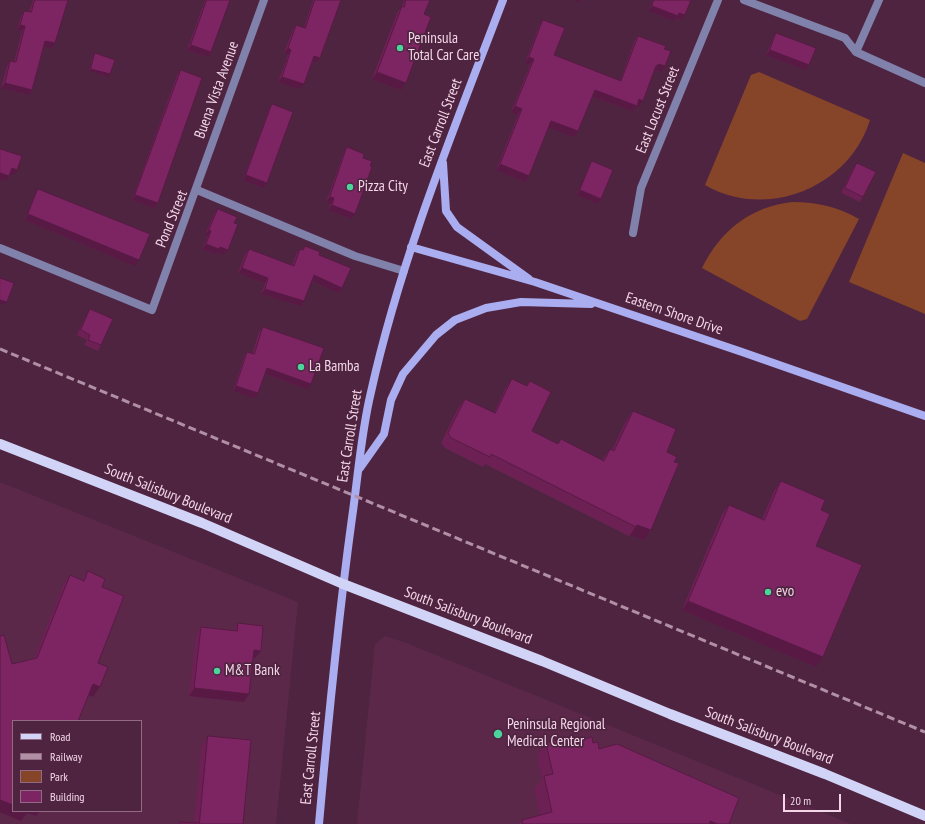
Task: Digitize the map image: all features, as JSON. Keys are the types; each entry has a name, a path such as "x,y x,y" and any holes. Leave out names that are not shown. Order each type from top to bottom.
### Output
{"main road":[{"name":"East Carroll Street","path":"319,824 343,584 370,394 386,331 411,247 442,159 503,0"},
{"path":"442,159 446,211 457,227 535,282"},
{"name":"Eastern Shore Drive","path":"411,247 535,282 925,416"},
{"path":"358,470 384,434 392,400 403,374 436,334 455,320 486,308 521,302 601,304"},
{"name":"South Salisbury Boulevard","path":"0,444 202,523 343,584 542,661 670,714 825,774 925,816"}],"street":[{"name":"Buena Vista Avenue","path":"197,190 264,0"},
{"name":"East Locust Street","path":"633,233 641,188 718,0"},
{"path":"744,0 845,38 856,52 925,83"},
{"path":"856,52 879,0"},
{"name":"Pond Street","path":"0,248 152,310 197,190 355,256 404,271"}],"shaded area":[{"path":"0,482 298,602 276,824 0,824"},
{"name":"Peninsula Regional Medical Center","path":"385,636 404,642 851,824 357,824 375,644"}],"green space":[{"path":"759,72 870,120 860,144 844,163 825,180 803,191 779,198 754,199 729,195 705,185 751,75"},
{"path":"903,153 925,163 925,314 849,282"},
{"path":"793,202 827,206 843,211 859,219 807,319 800,321 702,268 718,243 738,223 750,215 764,209 778,204"}],"building":[{"path":"35,0 68,0 55,43 45,41 32,90 5,83 10,61 16,62 25,26 20,25 24,11 31,12"},
{"path":"207,0 230,0 211,52 191,45"},
{"path":"315,0 341,0 320,58 314,56 304,84 282,77 291,50 288,48 296,25 305,28"},
{"path":"406,0 430,0 424,14 431,17 406,83 377,72 402,6 404,7"},
{"path":"654,0 691,0 685,15 679,13 678,16 652,6"},
{"path":"543,20 565,28 554,55 621,81 638,36 666,46 664,49 671,51 665,66 659,64 656,66 643,101 639,99 637,106 595,90 578,131 551,121 529,176 500,164 522,109 515,106 534,59 529,57"},
{"path":"776,33 816,48 809,65 770,50"},
{"path":"95,53 115,60 110,74 91,69"},
{"path":"181,70 202,78 158,203 135,195"},
{"path":"272,104 293,112 267,183 246,175"},
{"path":"347,147 364,154 363,158 372,161 370,166 372,167 355,214 332,205 334,198 330,197"},
{"path":"0,149 22,156 17,170 12,168 9,176 0,173"},
{"path":"592,161 613,170 601,199 580,190"},
{"path":"857,163 876,172 863,197 845,188"},
{"path":"38,189 150,234 139,260 28,214"},
{"path":"218,209 237,217 234,223 238,224 228,250 220,247 219,249 206,244 211,231 209,230"},
{"path":"305,246 320,252 319,255 351,268 342,288 314,275 304,301 265,289 268,278 242,268 249,249 294,266 300,249 303,250"},
{"path":"0,278 14,283 7,302 0,300"},
{"path":"90,309 113,319 101,345 88,340 90,335 81,330"},
{"path":"263,327 324,348 311,384 267,368 258,393 236,386 247,352 254,354"},
{"path":"512,379 527,386 530,381 551,392 532,431 558,444 561,439 604,461 610,449 614,451 633,411 676,429 667,452 677,457 674,462 679,463 651,530 637,525 636,527 491,454 490,457 451,438 448,433 465,399 495,413"},
{"name":"evo","path":"781,481 825,500 821,510 830,514 816,546 862,565 823,657 688,601 729,505 764,520"},
{"path":"88,571 105,579 102,587 124,596 98,663 108,667 100,687 93,684 78,720 12,720 12,805 0,800 0,636 4,635 12,664 37,658 70,575 84,581"},
{"path":"238,623 263,626 261,651 254,650 249,694 194,688 201,627 237,631"},
{"path":"208,736 251,740 243,824 179,824 180,822 199,823"},
{"path":"572,737 573,741 592,737 593,743 598,742 599,749 617,744 739,798 729,824 717,824 710,821 710,824 523,824 522,820 552,812 544,776 553,774 546,743"}],"railway":[{"path":"0,349 925,732"}],"place":[{"name":"Peninsula Total Car Care","path":"400,48"},
{"name":"Pizza City","path":"350,187"},
{"name":"La Bamba","path":"301,367"},
{"name":"evo","path":"768,592"},
{"name":"M&T Bank","path":"217,671"},
{"name":"Peninsula Regional Medical Center","path":"498,734"}]}
